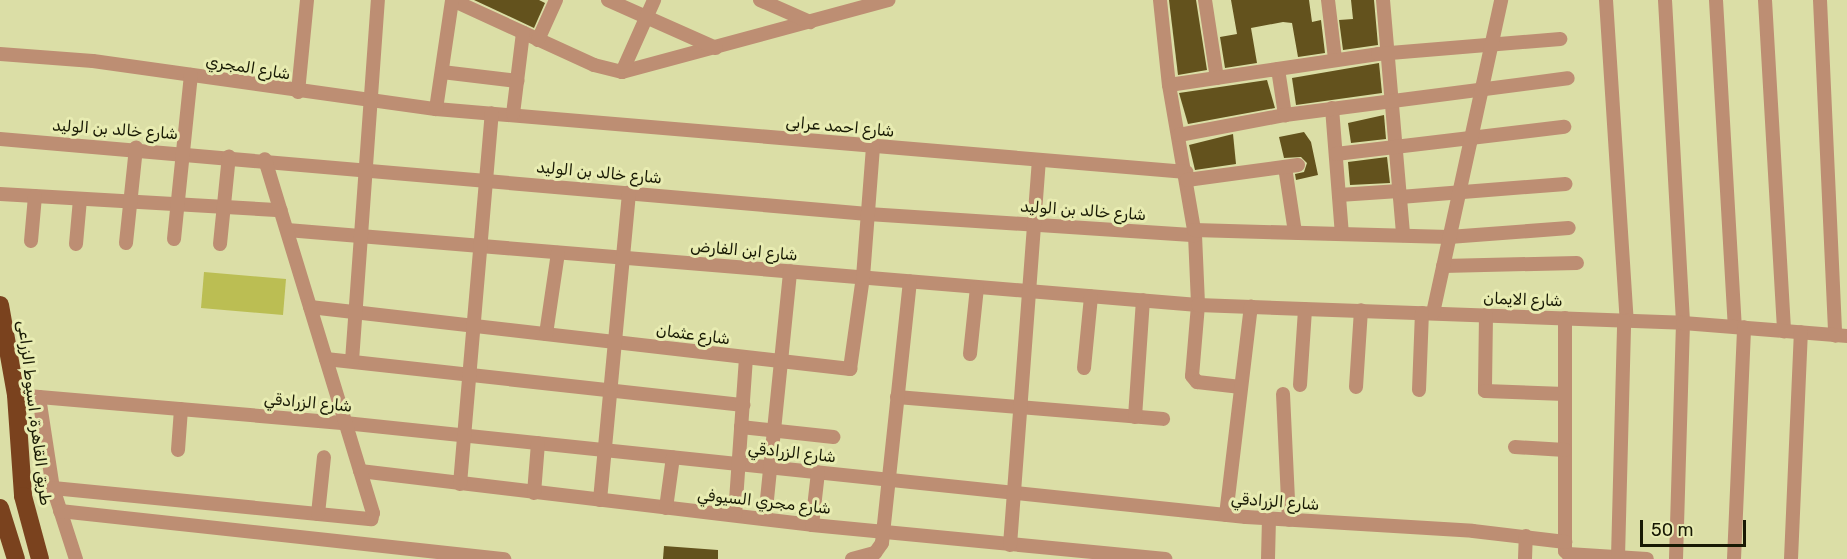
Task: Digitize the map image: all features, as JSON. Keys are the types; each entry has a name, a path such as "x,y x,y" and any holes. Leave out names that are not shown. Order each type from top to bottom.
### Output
{"highway":[{"name":"طريق القاهرة, اسيوط الزراعى","path":"0,305 16,395 23,496 40,559"},
{"path":"0,508 16,559"}],"street":[{"path":"298,92 307,0"},
{"path":"352,361 378,0"},
{"path":"538,40 556,0"},
{"path":"608,0 716,48"},
{"path":"622,72 654,0"},
{"path":"760,0 776,3 810,22"},
{"path":"436,109 455,1 594,65 622,72 810,22 864,4 888,0"},
{"path":"1160,0 1169,85 1195,232 1198,305 1194,379 1241,387"},
{"path":"1205,0 1217,78"},
{"path":"1328,0 1335,59"},
{"path":"1383,0 1403,235"},
{"path":"1419,390 1428,313 1443,266 1501,0"},
{"path":"1606,0 1626,321 1618,557"},
{"path":"1665,0 1683,323 1676,559"},
{"path":"1716,0 1740,327 1734,559"},
{"path":"1765,0 1784,331"},
{"path":"1820,0 1841,336"},
{"path":"513,114 523,33"},
{"path":"1169,85 1335,59 1560,39"},
{"name":"شارع المجري","path":"0,54 71,58 369,102 492,113"},
{"path":"1278,69 1285,115"},
{"path":"441,72 517,81"},
{"path":"174,239 191,75"},
{"path":"1179,135 1332,108 1568,78"},
{"path":"1332,108 1342,234"},
{"path":"460,484 492,113"},
{"name":"شارع احمد عرابى","path":"492,113 1186,176 1292,166 1295,232"},
{"path":"1336,154 1564,127"},
{"name":"شارع خالد بن الوليد","path":"0,139 265,159 868,214 1195,232 1295,232 1449,237 1569,228"},
{"name":"شارع عثمان","path":"310,307 746,358 852,368 863,278 873,147"},
{"path":"126,243 135,148"},
{"path":"220,244 229,156"},
{"path":"53,488 368,520 373,513 265,159"},
{"path":"1010,545 1039,161"},
{"path":"1339,195 1459,193 1565,184"},
{"path":"600,500 628,192"},
{"path":"0,194 224,209 281,210"},
{"path":"31,241 35,196"},
{"path":"76,244 80,199"},
{"name":"شارع ابن الفارض","path":"287,230 1198,305"},
{"path":"546,334 558,252"},
{"path":"1443,266 1577,263"},
{"path":"765,519 773,468 790,272"},
{"path":"852,559 875,553 883,532 910,281"},
{"path":"970,354 977,287"},
{"path":"1084,368 1091,296"},
{"path":"1135,417 1143,300"},
{"name":"شارع الايمان","path":"1198,305 1683,323 1841,336"},
{"path":"1226,515 1251,306"},
{"path":"1300,385 1305,309"},
{"path":"1356,387 1361,310"},
{"path":"1486,315 1485,391 1565,394"},
{"path":"1565,318 1565,547"},
{"path":"1791,559 1801,332"},
{"path":"735,516 746,358"},
{"path":"326,359 743,405"},
{"path":"1283,394 1289,520"},
{"name":"شارع الزرادقي","path":"16,395 345,423 1226,515 1526,536 1565,547 1585,557 1647,559"},
{"name":"طريق القاهرة, اسيوط الزراعى","path":"39,397 53,488 76,559"},
{"path":"897,397 1163,419"},
{"path":"178,450 181,409"},
{"path":"741,427 833,437"},
{"path":"534,493 538,443"},
{"path":"1515,447 1565,450"},
{"path":"318,514 324,457"},
{"path":"666,508 673,457"},
{"name":"شارع مجري السيوفي","path":"360,471 813,525 1165,559"},
{"path":"813,525 818,472"},
{"path":"60,511 504,559"},
{"path":"1268,559 1269,519"},
{"path":"1525,559 1526,536"}],"shaded area":[{"path":"204,272 286,279 283,315 201,308"}],"building":[{"path":"474,0 539,0 545,3 534,28"},
{"path":"1169,0 1196,0 1207,70 1178,75"},
{"path":"1231,0 1309,0 1312,22 1321,20 1325,53 1298,57 1292,23 1283,22 1251,28 1257,63 1225,68 1220,37 1237,34"},
{"path":"1351,0 1374,0 1378,45 1343,50 1339,20 1353,19"},
{"path":"1379,63 1382,93 1296,105 1292,78"},
{"path":"1267,80 1275,108 1188,124 1179,93"},
{"path":"1384,115 1386,139 1351,143 1348,123"},
{"path":"1304,132 1311,142 1318,175 1296,180 1295,174 1304,172 1307,163 1301,157 1284,158 1279,137"},
{"path":"1233,134 1236,164 1195,170 1189,145"},
{"path":"1387,157 1390,183 1350,185 1348,162"},
{"path":"664,546 718,550 718,559 663,559"}]}
